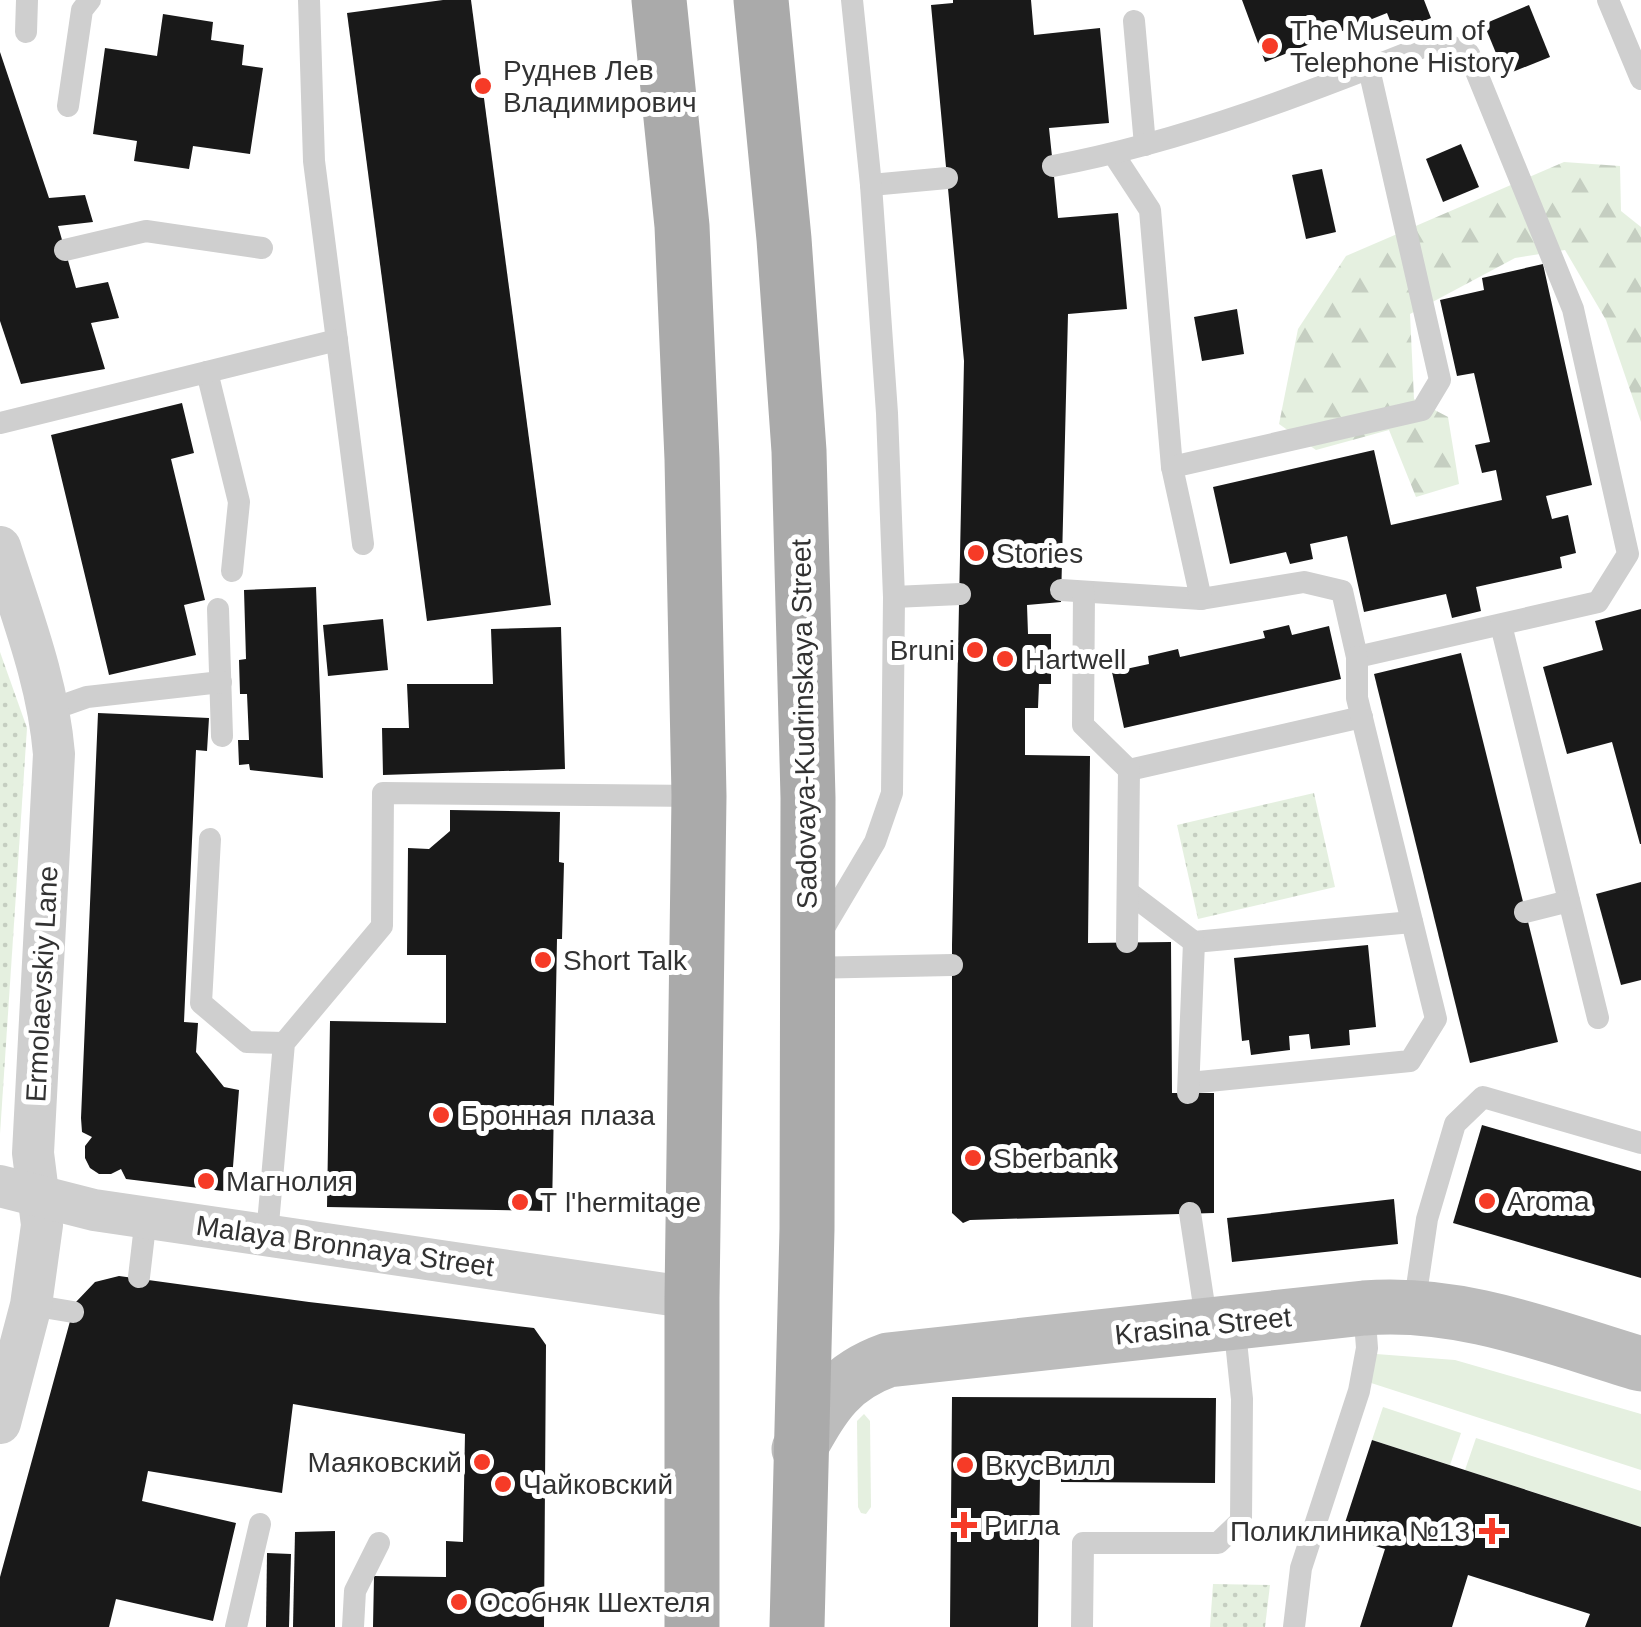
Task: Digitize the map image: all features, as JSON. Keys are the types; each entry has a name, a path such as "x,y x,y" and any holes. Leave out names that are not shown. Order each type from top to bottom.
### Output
{"main road":[{"path":"659,0 682,226 692,459 699,796 692,1627"},
{"name":"Sadovaya-Kudrinskaya Street","path":"761,0 799,451 808,798 807,1229 797,1627"}],"street":[{"name":"Ermolaevskiy Lane","path":"0,547 50,710 54,754 32,1153 20,1191 42,1225 31,1305 0,1423"},
{"name":"Malaya Bronnaya Street","path":"20,1191 94,1210 692,1298"},
{"name":"Krasina Street","path":"799,1449 824,1406 844,1382 888,1360 1220,1324 1389,1308 1472,1314 1641,1364"}],"lane":[{"path":"26,0 26,32"},
{"path":"68,106 82,10 90,0"},
{"path":"308,0 314,161 364,544"},
{"path":"852,0 871,185 886,413 894,597 892,792 875,842 806,963 952,965"},
{"path":"1608,0 1641,80"},
{"path":"1134,21 1145,145"},
{"path":"1053,166 1114,155 1287,102 1438,41 1469,54 1573,309 1628,554 1598,602 1357,657"},
{"path":"1172,467 1422,410 1440,380 1370,68"},
{"path":"1114,155 1150,210 1172,467 1200,599"},
{"path":"871,185 947,178"},
{"path":"65,250 146,231 262,248"},
{"path":"0,423 337,340"},
{"path":"207,372 239,502 232,571"},
{"path":"1127,942 1129,770 1084,725 1073,591 1200,599 1304,582 1342,591 1357,657 1357,698 1422,931 1436,1019 1410,1061 1188,1088 1186,954 1128,892"},
{"path":"894,597 960,594"},
{"path":"218,609 222,736"},
{"path":"1501,624 1598,1018"},
{"path":"50,710 88,697 220,682"},
{"path":"1129,770 1362,716"},
{"path":"267,1235 284,1043 382,926 383,793 699,796"},
{"path":"210,839 201,1003 247,1042 284,1043"},
{"path":"1525,912 1569,900"},
{"path":"1186,954 1422,931"},
{"path":"1294,1627 1301,1568 1359,1391 1366,1348 1389,1308 1427,1219 1455,1124 1483,1097 1641,1143"},
{"path":"1082,1627 1083,1543 1218,1543 1241,1521 1242,1398 1190,1214"},
{"path":"139,1277 146,1217"},
{"path":"31,1305 73,1312"},
{"path":"236,1627 260,1524"},
{"path":"353,1627 355,1590 379,1543"}],"green space":[{"path":"1564,162 1620,166 1621,211 1641,227 1641,422 1606,320 1565,250 1515,258 1410,314 1414,399 1448,417 1459,484 1416,497 1389,430 1316,450 1279,424 1298,329 1346,256"},
{"path":"0,652 27,728 0,1134"},
{"path":"1314,793 1335,887 1198,919 1177,825"},
{"path":"1376,1354 1455,1360 1641,1414 1641,1470 1368,1382"},
{"path":"1383,1407 1461,1433 1450,1465 1372,1440"},
{"path":"864,1414 870,1421 871,1507 866,1514 858,1507 857,1421"},
{"path":"1476,1438 1641,1491 1641,1527 1465,1470"},
{"path":"1213,1584 1270,1585 1265,1627 1210,1627"}],"building":[{"path":"471,0 551,605 427,621 347,13"},
{"path":"953,0 1031,0 1034,35 1100,28 1109,123 1049,128 1058,218 1118,213 1127,309 1068,314 1061,602 1027,605 1028,634 1051,634 1051,684 1039,684 1038,708 1025,708 1025,755 1090,756 1088,943 1171,942 1172,1093 1214,1093 1214,1213 963,1223 952,1213 952,945 964,361 931,5"},
{"path":"1242,0 1424,0 1431,18 1395,33 1387,13 1265,62"},
{"path":"1529,5 1550,57 1505,75 1484,24"},
{"path":"163,14 213,22 211,40 244,45 242,65 263,68 250,154 193,146 189,169 134,161 137,141 93,134 105,48 157,56"},
{"path":"0,52 49,198 85,195 93,222 58,226 76,288 108,282 119,318 91,323 105,369 21,384 0,321"},
{"path":"1461,144 1479,187 1443,202 1426,159"},
{"path":"1322,169 1336,232 1306,239 1292,175"},
{"path":"1543,264 1592,485 1546,496 1552,519 1568,515 1576,553 1560,557 1562,568 1476,587 1481,611 1452,618 1446,594 1364,612 1347,536 1310,544 1313,559 1290,564 1286,552 1230,564 1213,487 1374,450 1391,525 1502,500 1496,470 1482,473 1475,445 1490,442 1474,373 1457,376 1440,300 1484,290 1482,278"},
{"path":"1237,309 1244,354 1202,361 1194,317"},
{"path":"182,403 194,453 171,459 205,600 184,605 196,655 109,675 51,435"},
{"path":"316,587 323,778 250,770 249,764 239,765 238,740 249,740 247,694 240,694 239,660 246,659 244,590"},
{"path":"1641,609 1640,844 1612,742 1567,754 1543,667 1603,650 1595,621"},
{"path":"383,619 388,670 328,676 323,625"},
{"path":"1289,625 1292,635 1329,626 1341,679 1124,728 1112,672 1149,664 1148,656 1178,649 1180,657 1265,638 1263,631"},
{"path":"561,627 565,769 383,775 382,728 409,728 407,684 493,684 491,629"},
{"path":"1461,653 1558,1042 1470,1063 1374,674"},
{"path":"98,713 209,718 207,751 196,750 184,1022 198,1023 196,1052 224,1087 239,1090 231,1192 126,1179 121,1169 99,1174 85,1158 85,1146 92,1137 82,1132 81,1118"},
{"name":"Бронная плаза","path":"450,810 560,812 559,862 564,863 562,939 557,939 552,1211 327,1207 330,1021 446,1023 446,955 407,955 408,848 429,849 450,831"},
{"path":"1641,882 1641,980 1621,985 1596,894"},
{"path":"1368,945 1376,1027 1349,1030 1350,1045 1311,1049 1309,1034 1289,1036 1290,1050 1251,1055 1249,1040 1242,1041 1234,958"},
{"path":"1482,1125 1641,1171 1641,1278 1453,1223"},
{"path":"1394,1199 1398,1244 1232,1262 1227,1218"},
{"path":"119,1276 534,1328 546,1345 544,1627 373,1627 374,1576 446,1577 446,1541 463,1542 465,1434 293,1404 282,1493 148,1471 142,1501 236,1523 213,1621 116,1599 109,1627 0,1627 0,1577 75,1303 95,1282"},
{"path":"952,1397 1216,1398 1215,1483 1061,1482 1061,1474 1040,1475 1038,1627 950,1627"},
{"name":"Поликлиника №13","path":"1372,1440 1641,1527 1641,1627 1585,1627 1590,1614 1468,1575 1452,1627 1360,1627 1385,1549 1341,1535"},
{"path":"335,1531 335,1627 293,1627 295,1532"},
{"path":"267,1553 291,1554 289,1627 266,1627"}],"place":[{"name":"The Museum of Telephone History","path":"1270,46"},
{"name":"Руднев Лев Владимирович","path":"483,86"},
{"name":"Stories","path":"976,553"},
{"name":"Bruni","path":"975,650"},
{"name":"Hartwell","path":"1005,659"},
{"name":"Short Talk","path":"543,960"},
{"name":"Бронная плаза","path":"441,1115"},
{"name":"Sberbank","path":"973,1158"},
{"name":"Магнолия","path":"206,1181"},
{"name":"Aroma","path":"1487,1201"},
{"name":"Т l'hermitage","path":"520,1202"},
{"name":"Маяковский","path":"482,1462"},
{"name":"ВкусВилл","path":"965,1465"},
{"name":"Чайковский","path":"503,1484"},
{"name":"Ригла","path":"964,1525"},
{"name":"Поликлиника №13","path":"1492,1531"},
{"name":"Особняк Шехтеля","path":"459,1602"}]}
